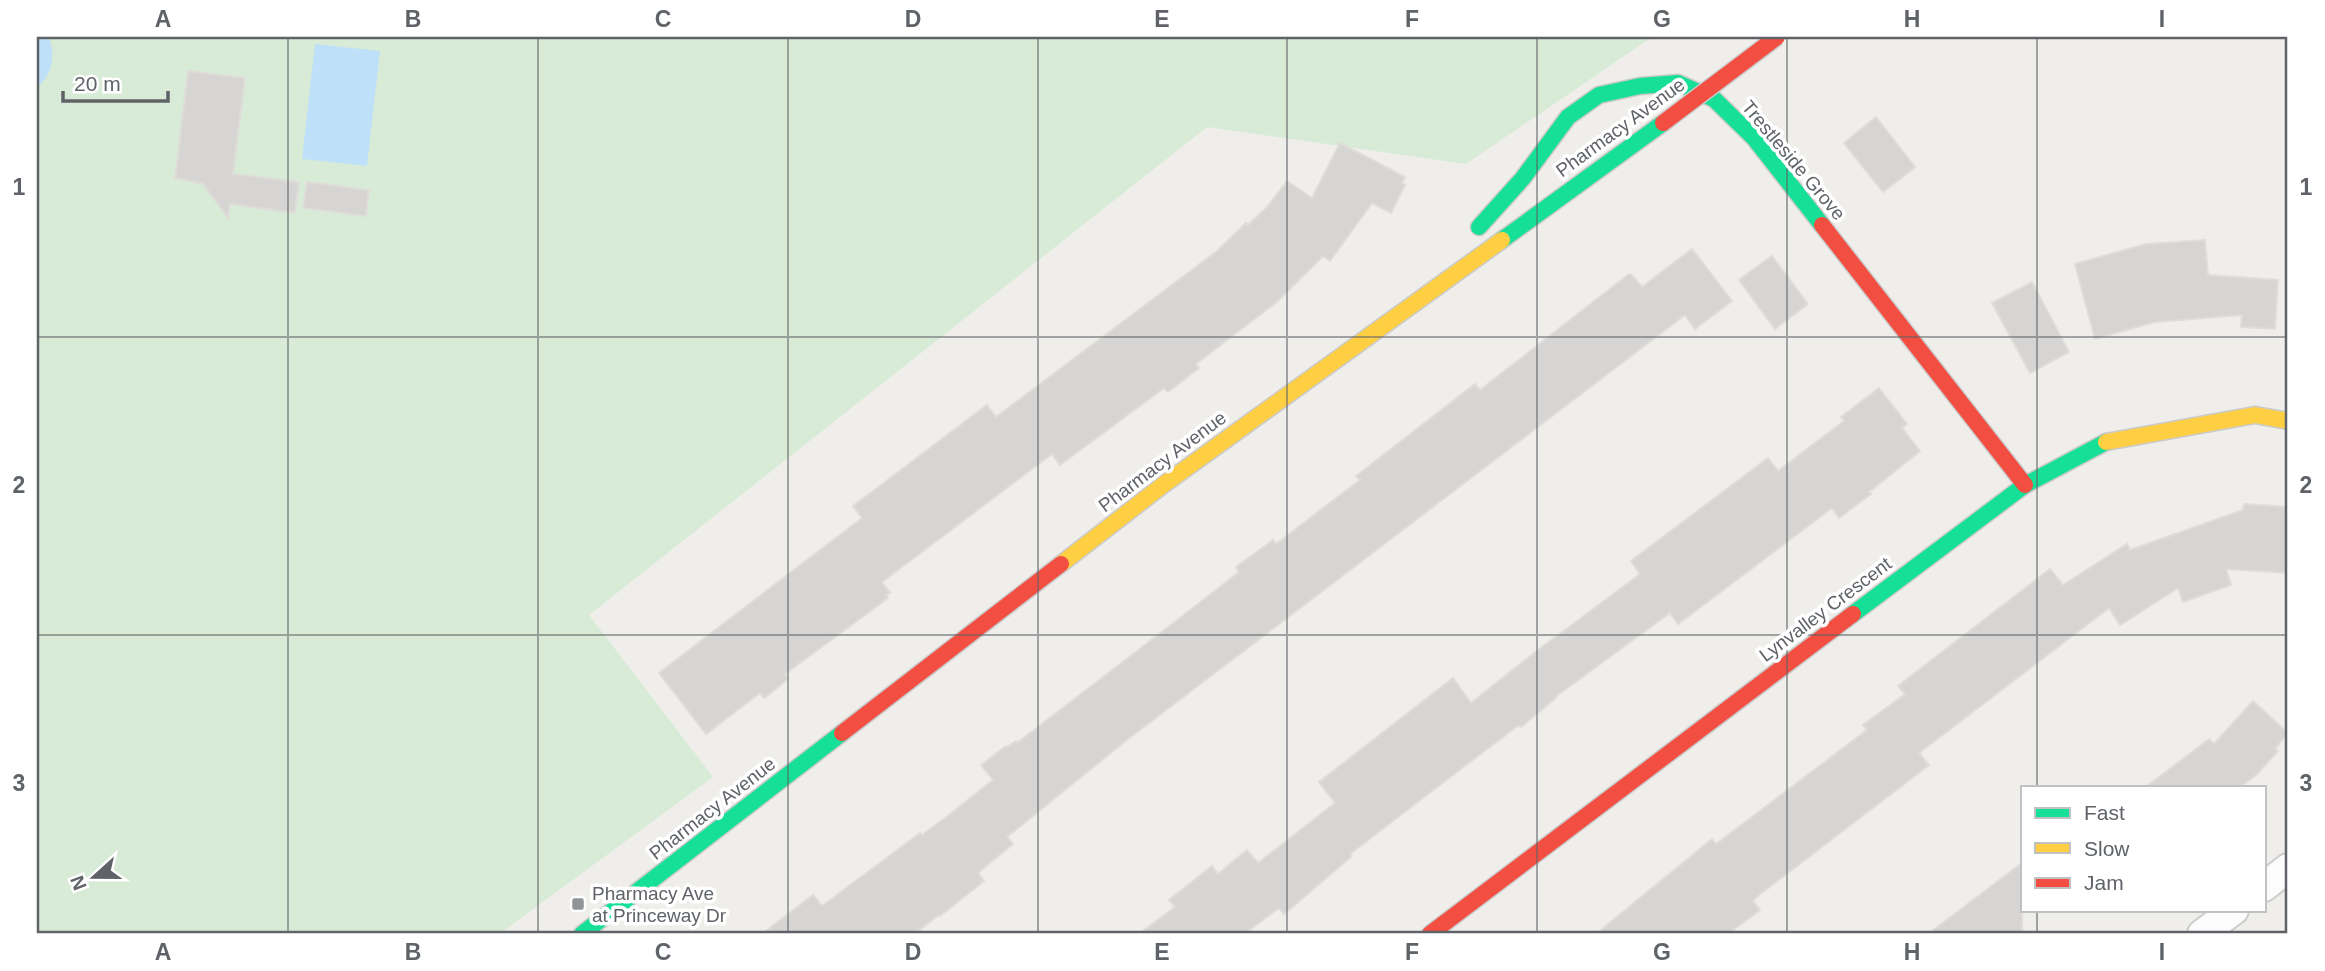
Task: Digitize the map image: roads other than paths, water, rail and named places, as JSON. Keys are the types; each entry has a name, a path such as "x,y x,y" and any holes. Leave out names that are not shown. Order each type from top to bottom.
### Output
{"street":[{"name":"Pharmacy Avenue","path":"582,934 1163,485 1663,123 1777,37"},
{"name":"Trestleside Grove","path":"1479,227 1522,178 1568,117 1598,95 1640,86 1678,83 1714,99 1754,138 2025,485"},
{"name":"Lynvalley Crescent","path":"1430,934 2025,485 2110,440 2255,415 2288,421"},
{"path":"2266,885 2288,868"},
{"path":"2203,934 2231,912"}],"water":[{"path":"37,37 49,37 52,58 46,77 37,88"},
{"path":"315,44 380,51 367,166 302,159"}],"place":[{"name":"Pharmacy Ave at Princeway Dr","path":"578,904"}]}
